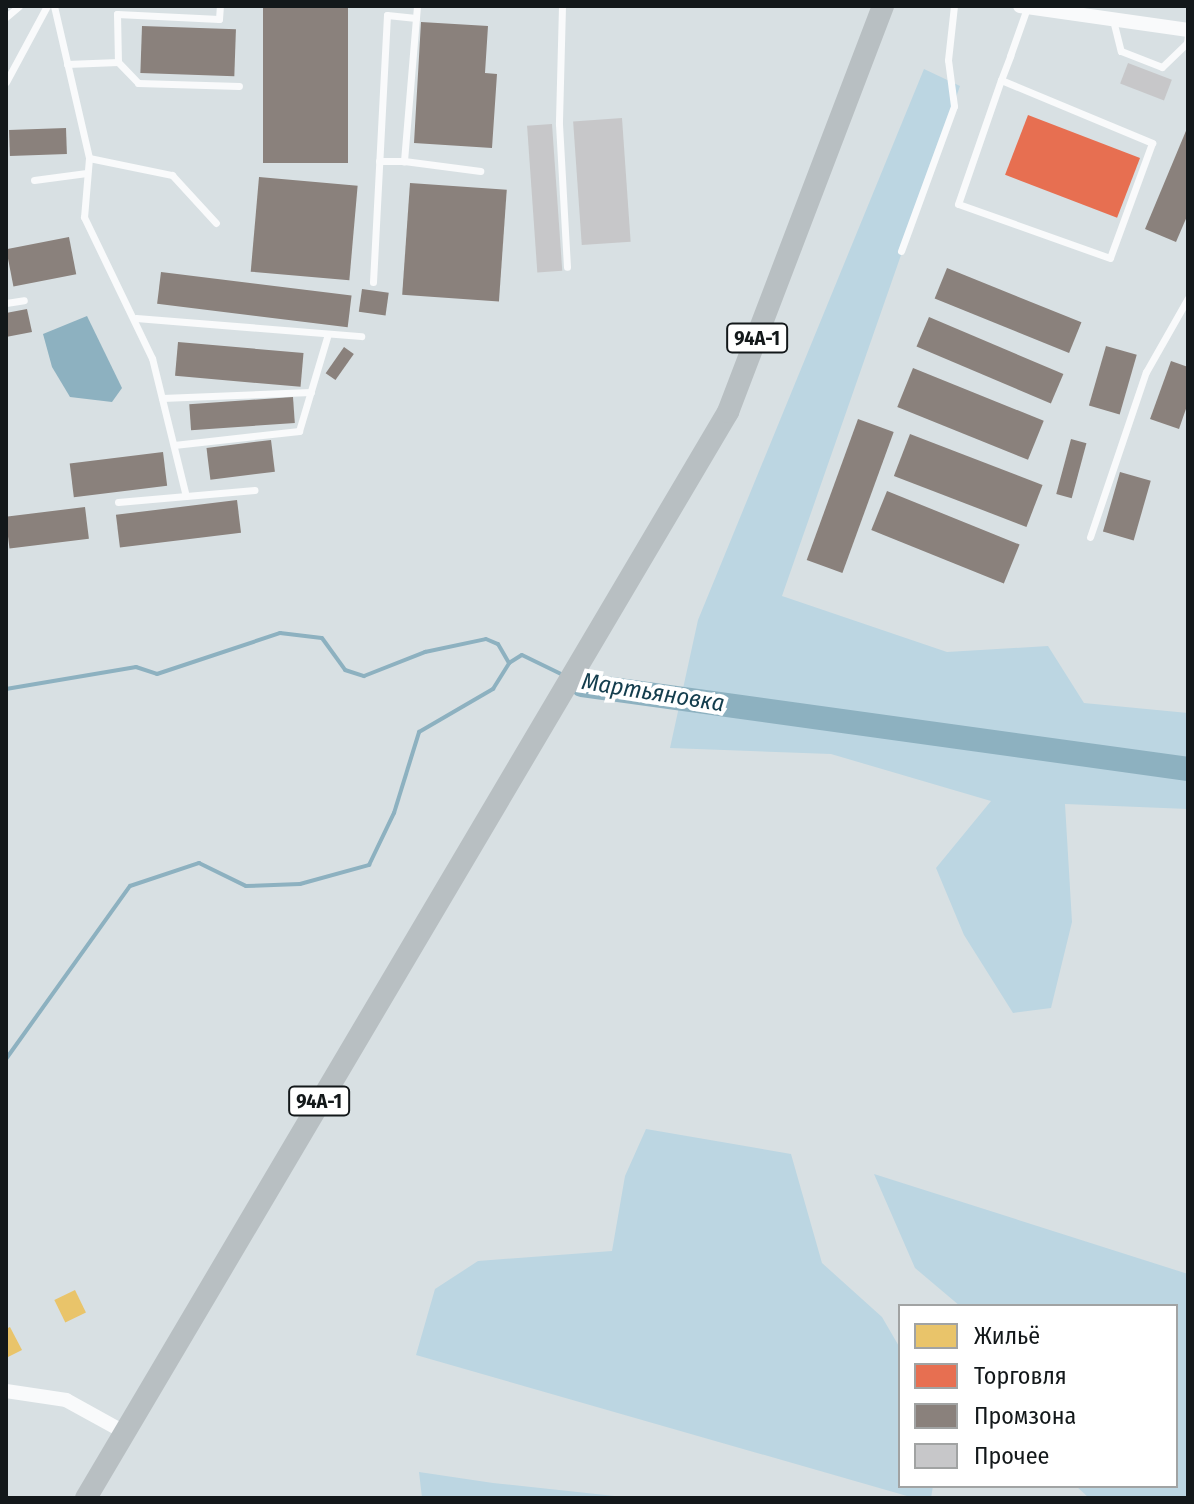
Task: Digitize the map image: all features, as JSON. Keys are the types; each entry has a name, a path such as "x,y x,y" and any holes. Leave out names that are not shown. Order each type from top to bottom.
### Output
{"main road":[{"name":"94А-1","path":"86,1498 728,412 883,6"}],"street":[{"path":"1024,7 1065,8 1188,32"},
{"path":"6,1391 66,1400 124,1432"}],"lane":[{"path":"6,17 19,6"},
{"path":"6,82 47,6"},
{"path":"54,6 89,158 84,217 136,318 162,398 186,496"},
{"path":"220,6 219,19 117,14 118,62 138,83 239,86"},
{"path":"404,161 417,6"},
{"path":"562,6 559,124 567,267"},
{"path":"901,251 954,106 948,60 954,6"},
{"path":"1001,80 1152,143 1110,258 958,204 1024,7"},
{"path":"373,282 387,15 416,18"},
{"path":"1112,18 1121,51 1162,67 1187,43 1188,32"},
{"path":"67,64 118,62"},
{"path":"89,158 172,175 216,223"},
{"path":"379,161 404,161 480,171"},
{"path":"34,180 87,173"},
{"path":"1090,537 1146,372 1188,298"},
{"path":"6,303 24,300"},
{"path":"136,318 361,336"},
{"path":"174,445 299,431 328,334"},
{"path":"162,398 311,392"},
{"path":"118,502 254,490"}],"shaded area":[{"path":"924,69 960,86 782,596 947,652 1048,646 1084,703 1188,713 1188,809 1065,804 1072,922 1051,1008 1013,1013 964,935 936,868 991,801 831,754 670,748 698,620"},
{"path":"87,316 122,388 112,402 70,397 52,367 43,334"},
{"path":"646,1129 791,1154 822,1263 882,1317 898,1345 898,1488 933,1488 931,1498 914,1498 416,1355 435,1289 478,1261 612,1251 625,1176"},
{"path":"874,1174 1188,1274 1188,1498 1089,1498 1078,1488 1178,1488 1178,1304 958,1304 915,1268"},
{"path":"419,1472 493,1483 633,1498 422,1498"}],"building: Жильё":[{"path":"75,1290 86,1312 65,1323 54,1300"},
{"path":"10,1327 22,1350 6,1358 6,1329"}],"building: Торговля":[{"path":"1028,115 1140,158 1117,218 1005,175"}],"building: Промзона":[{"path":"263,6 348,6 348,163 263,163"},
{"path":"421,22 488,26 485,73 497,74 492,148 414,143"},
{"path":"142,26 236,29 234,76 140,73"},
{"path":"1188,126 1188,214 1176,242 1145,229"},
{"path":"66,128 67,154 10,156 9,130"},
{"path":"259,177 358,186 349,280 251,272"},
{"path":"410,183 507,190 499,301 402,295"},
{"path":"69,237 76,274 13,287 6,249"},
{"path":"947,268 1081,322 1069,353 935,299"},
{"path":"161,272 352,295 348,327 157,304"},
{"path":"362,289 389,293 386,316 359,312"},
{"path":"27,309 32,332 6,337 6,313"},
{"path":"929,317 1063,374 1051,404 916,346"},
{"path":"178,342 304,353 301,387 175,376"},
{"path":"1106,346 1137,355 1120,414 1089,406"},
{"path":"344,347 354,354 335,380 326,373"},
{"path":"1171,361 1188,367 1188,403 1179,429 1150,419"},
{"path":"913,368 1044,421 1028,460 897,407"},
{"path":"293,397 295,423 191,430 189,404"},
{"path":"858,419 894,432 842,573 807,560"},
{"path":"910,434 1043,485 1026,527 894,476"},
{"path":"1071,439 1086,443 1072,498 1056,494"},
{"path":"271,440 275,472 210,480 206,448"},
{"path":"163,452 167,486 74,497 70,463"},
{"path":"1120,472 1151,481 1134,540 1103,532"},
{"path":"887,491 1020,545 1004,584 871,530"},
{"path":"237,500 241,533 120,548 116,515"},
{"path":"85,507 89,539 9,549 6,517"}],"building: Прочее":[{"path":"1128,63 1172,80 1164,100 1120,84"},
{"path":"622,118 631,242 582,245 573,121"},
{"path":"552,124 562,271 537,272 527,126"}],"waterway":[{"path":"6,689 136,667 157,674 280,633 322,638 345,670 364,676 425,652 486,639 498,644 509,663"},
{"name":"Мартьяновка","path":"6,1059 130,886 199,863 246,886 300,884 369,865 394,813 419,732 493,689 509,663 522,655 565,676"},
{"name":"Мартьяновка","path":"582,685 1188,769"}]}
